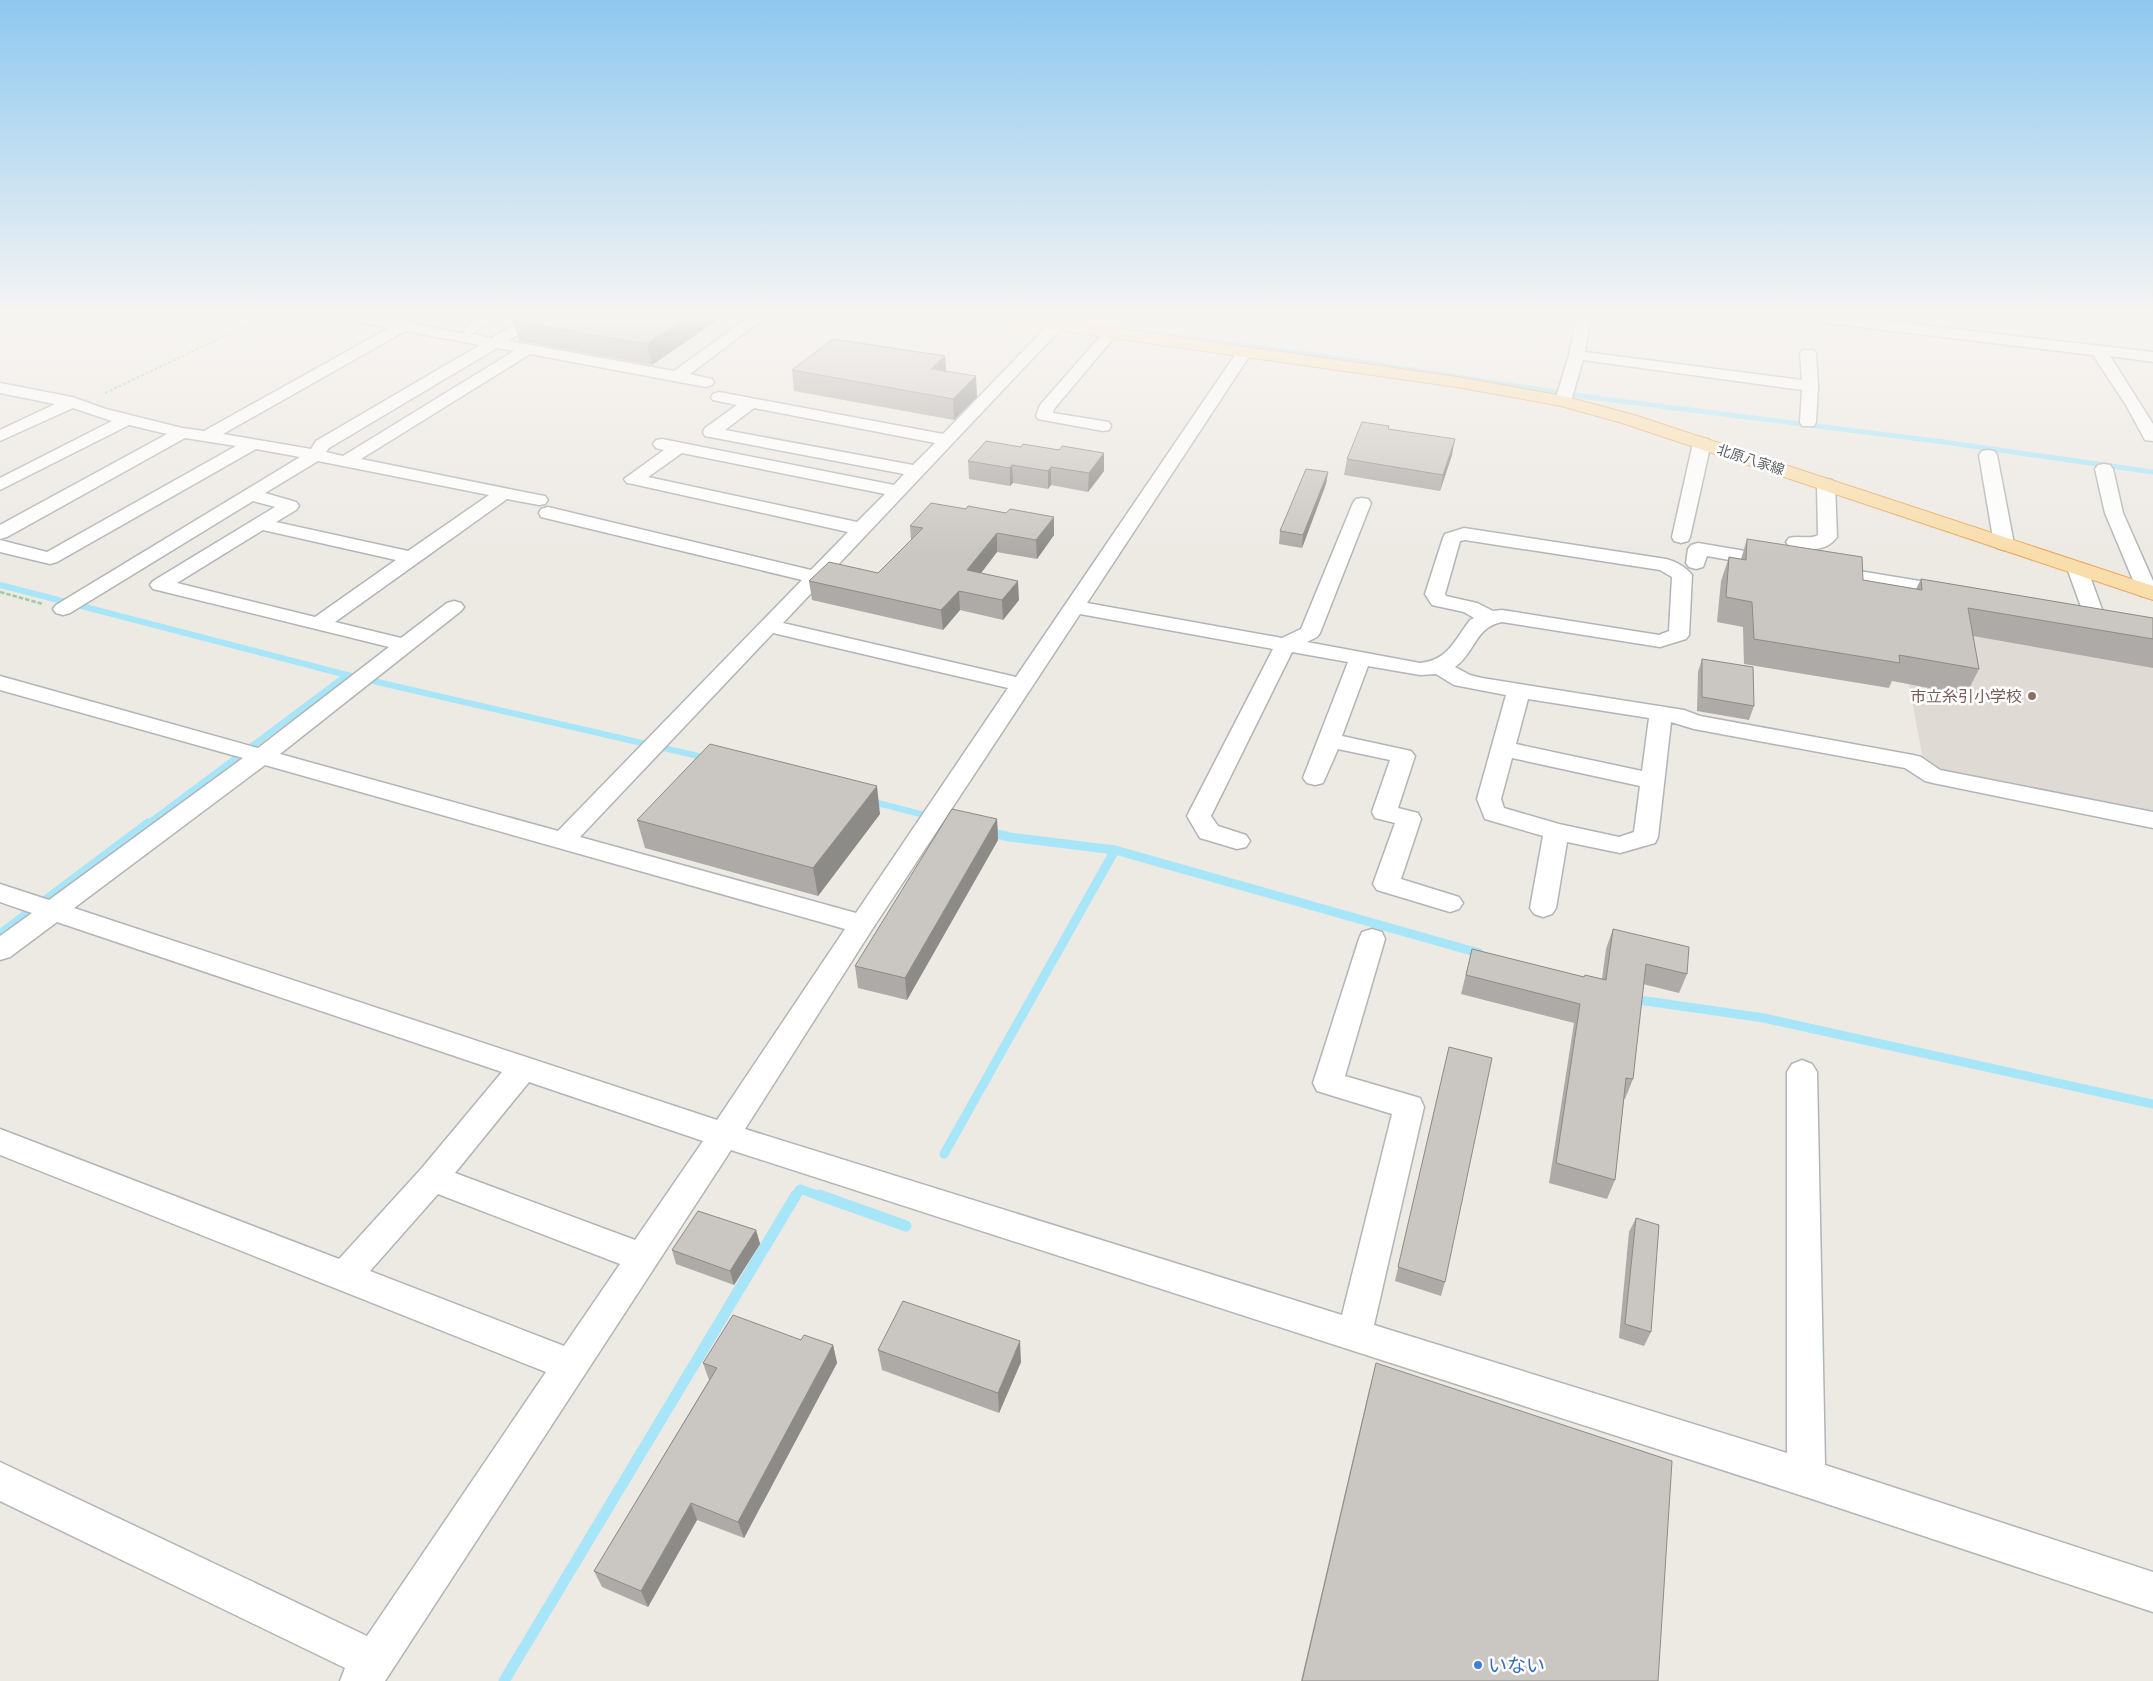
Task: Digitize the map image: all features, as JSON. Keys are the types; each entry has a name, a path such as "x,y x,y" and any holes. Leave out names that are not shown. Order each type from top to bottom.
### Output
{"main road":[{"name":"北原八家線","path":"1569,397 1628,419 2151,592"}],"street":[{"path":"48,397 77,403 100,413 182,433 252,443 504,493 544,507 815,577"},
{"path":"207,436 276,397"},
{"path":"63,609 316,455 322,445 402,397"},
{"path":"346,461 449,397"},
{"path":"721,397 947,440"},
{"path":"563,840 988,397"},
{"path":"1055,397 1046,408 1044,416 1103,426"},
{"path":"0,1481 368,1671 643,1258 862,924 1214,397"},
{"path":"1808,422 1809,397"},
{"path":"2129,397 2151,436"},
{"path":"0,436 77,403"},
{"path":"751,403 711,432 917,471"},
{"path":"2134,405 2153,408"},
{"path":"0,418 28,423"},
{"path":"0,484 126,420"},
{"path":"0,533 182,433"},
{"path":"4,551 50,558 252,443"},
{"path":"657,443 898,491"},
{"path":"1681,537 1702,443"},
{"path":"679,447 633,479 862,529"},
{"path":"1988,455 2004,544"},
{"path":"2104,469 2114,513 2151,592"},
{"path":"1796,542 1816,544 1828,537 1826,484"},
{"path":"318,624 504,493"},
{"path":"251,495 290,506 160,585 405,644"},
{"path":"1237,841 1209,832 1199,816 1286,644 1310,633 1362,503"},
{"path":"259,524 412,558"},
{"path":"1075,607 1420,669 1440,667 1453,658 1476,624 1490,618 1502,616 1660,642 1670,640 1679,636 1682,576 1666,566 1464,534 1452,538 1435,594 1439,601 1470,607 1490,618"},
{"path":"1696,563 1698,549 1966,594"},
{"path":"2077,568 2094,616"},
{"path":"0,950 263,755 454,607"},
{"path":"2074,612 2114,618"},
{"path":"768,626 1022,686"},
{"path":"1315,778 1360,658"},
{"path":"1440,667 1462,680 1684,717 1694,722 1913,762 1933,776 2153,820"},
{"path":"0,683 862,924"},
{"path":"1519,690 1489,799 1494,813 1556,832 1620,845 1646,837 1661,713"},
{"path":"1330,740 1403,756 1384,812 1409,819 1386,884 1450,903"},
{"path":"1504,749 1653,781"},
{"path":"1542,908 1556,832"},
{"path":"0,893 724,1135 1806,1478 2153,1592"},
{"path":"1354,1335 1409,1107 1328,1083 1372,939"},
{"path":"344,1277 432,1178 524,1067"},
{"path":"1802,1072 1806,1478"},
{"path":"0,1142 571,1365"},
{"path":"432,1178 643,1258"}],"path":[{"path":"77,403 89,397"},
{"path":"0,592 63,609"}],"shaded area":[{"name":"市立糸引小学校","path":"1891,587 2153,627 2153,815 1933,772 1924,765"}],"building":[{"path":"1362,422 1389,426 1388,429 1455,439 1443,475 1347,459"},
{"path":"986,441 1021,447 1023,444 1059,450 1062,446 1104,453 1089,473 1051,467 1048,471 1012,465 1010,468 968,461"},
{"path":"1306,469 1328,472 1303,535 1280,531"},
{"path":"931,503 966,509 968,506 1006,513 1010,509 1054,517 1036,540 997,533 967,570 1018,581 1002,600 959,591 941,610 809,581 829,562 878,573 923,528 910,526"},
{"path":"1747,539 1862,557 1863,580 1922,590 1921,579 2153,618 2153,639 1968,608 1979,669 1899,655 1900,663 1754,639 1752,602 1726,597 1729,557 1746,560"},
{"path":"1702,659 1753,667 1754,706 1702,697"},
{"path":"710,744 877,786 813,868 637,820"},
{"path":"952,809 997,819 905,978 855,966"},
{"path":"1613,929 1689,947 1687,974 1646,964 1633,1079 1626,1078 1615,1180 1556,1163 1580,1004 1466,975 1472,949 1584,977 1585,975 1606,980"},
{"path":"1449,1047 1492,1058 1445,1282 1398,1267"},
{"path":"698,1211 756,1230 730,1271 672,1250"},
{"path":"1636,1218 1659,1225 1651,1332 1625,1324"},
{"path":"903,1301 1020,1341 998,1393 878,1350"},
{"path":"733,1315 801,1340 804,1335 833,1345 738,1522 691,1503 641,1591 594,1571 717,1368 703,1363"},
{"path":"1376,1363 1672,1461 1658,1681 1302,1681"}],"waterway":[{"path":"1592,397 1944,442 2153,472"},
{"path":"0,585 347,675"},
{"path":"146,825 347,675"},
{"path":"347,675 707,758"},
{"path":"870,801 932,817"},
{"path":"0,934 148,823"},
{"path":"989,832 1010,837 1115,850"},
{"path":"944,1154 1115,850"},
{"path":"1115,850 1479,953"},
{"path":"1632,999 1764,1018 2153,1104"},
{"path":"795,1197 800,1189 822,1197"},
{"path":"504,1681 796,1195"},
{"path":"819,1195 906,1226"}],"place":[{"name":"市立糸引小学校","path":"2032,696"},
{"name":"いない","path":"1478,1665"}]}
